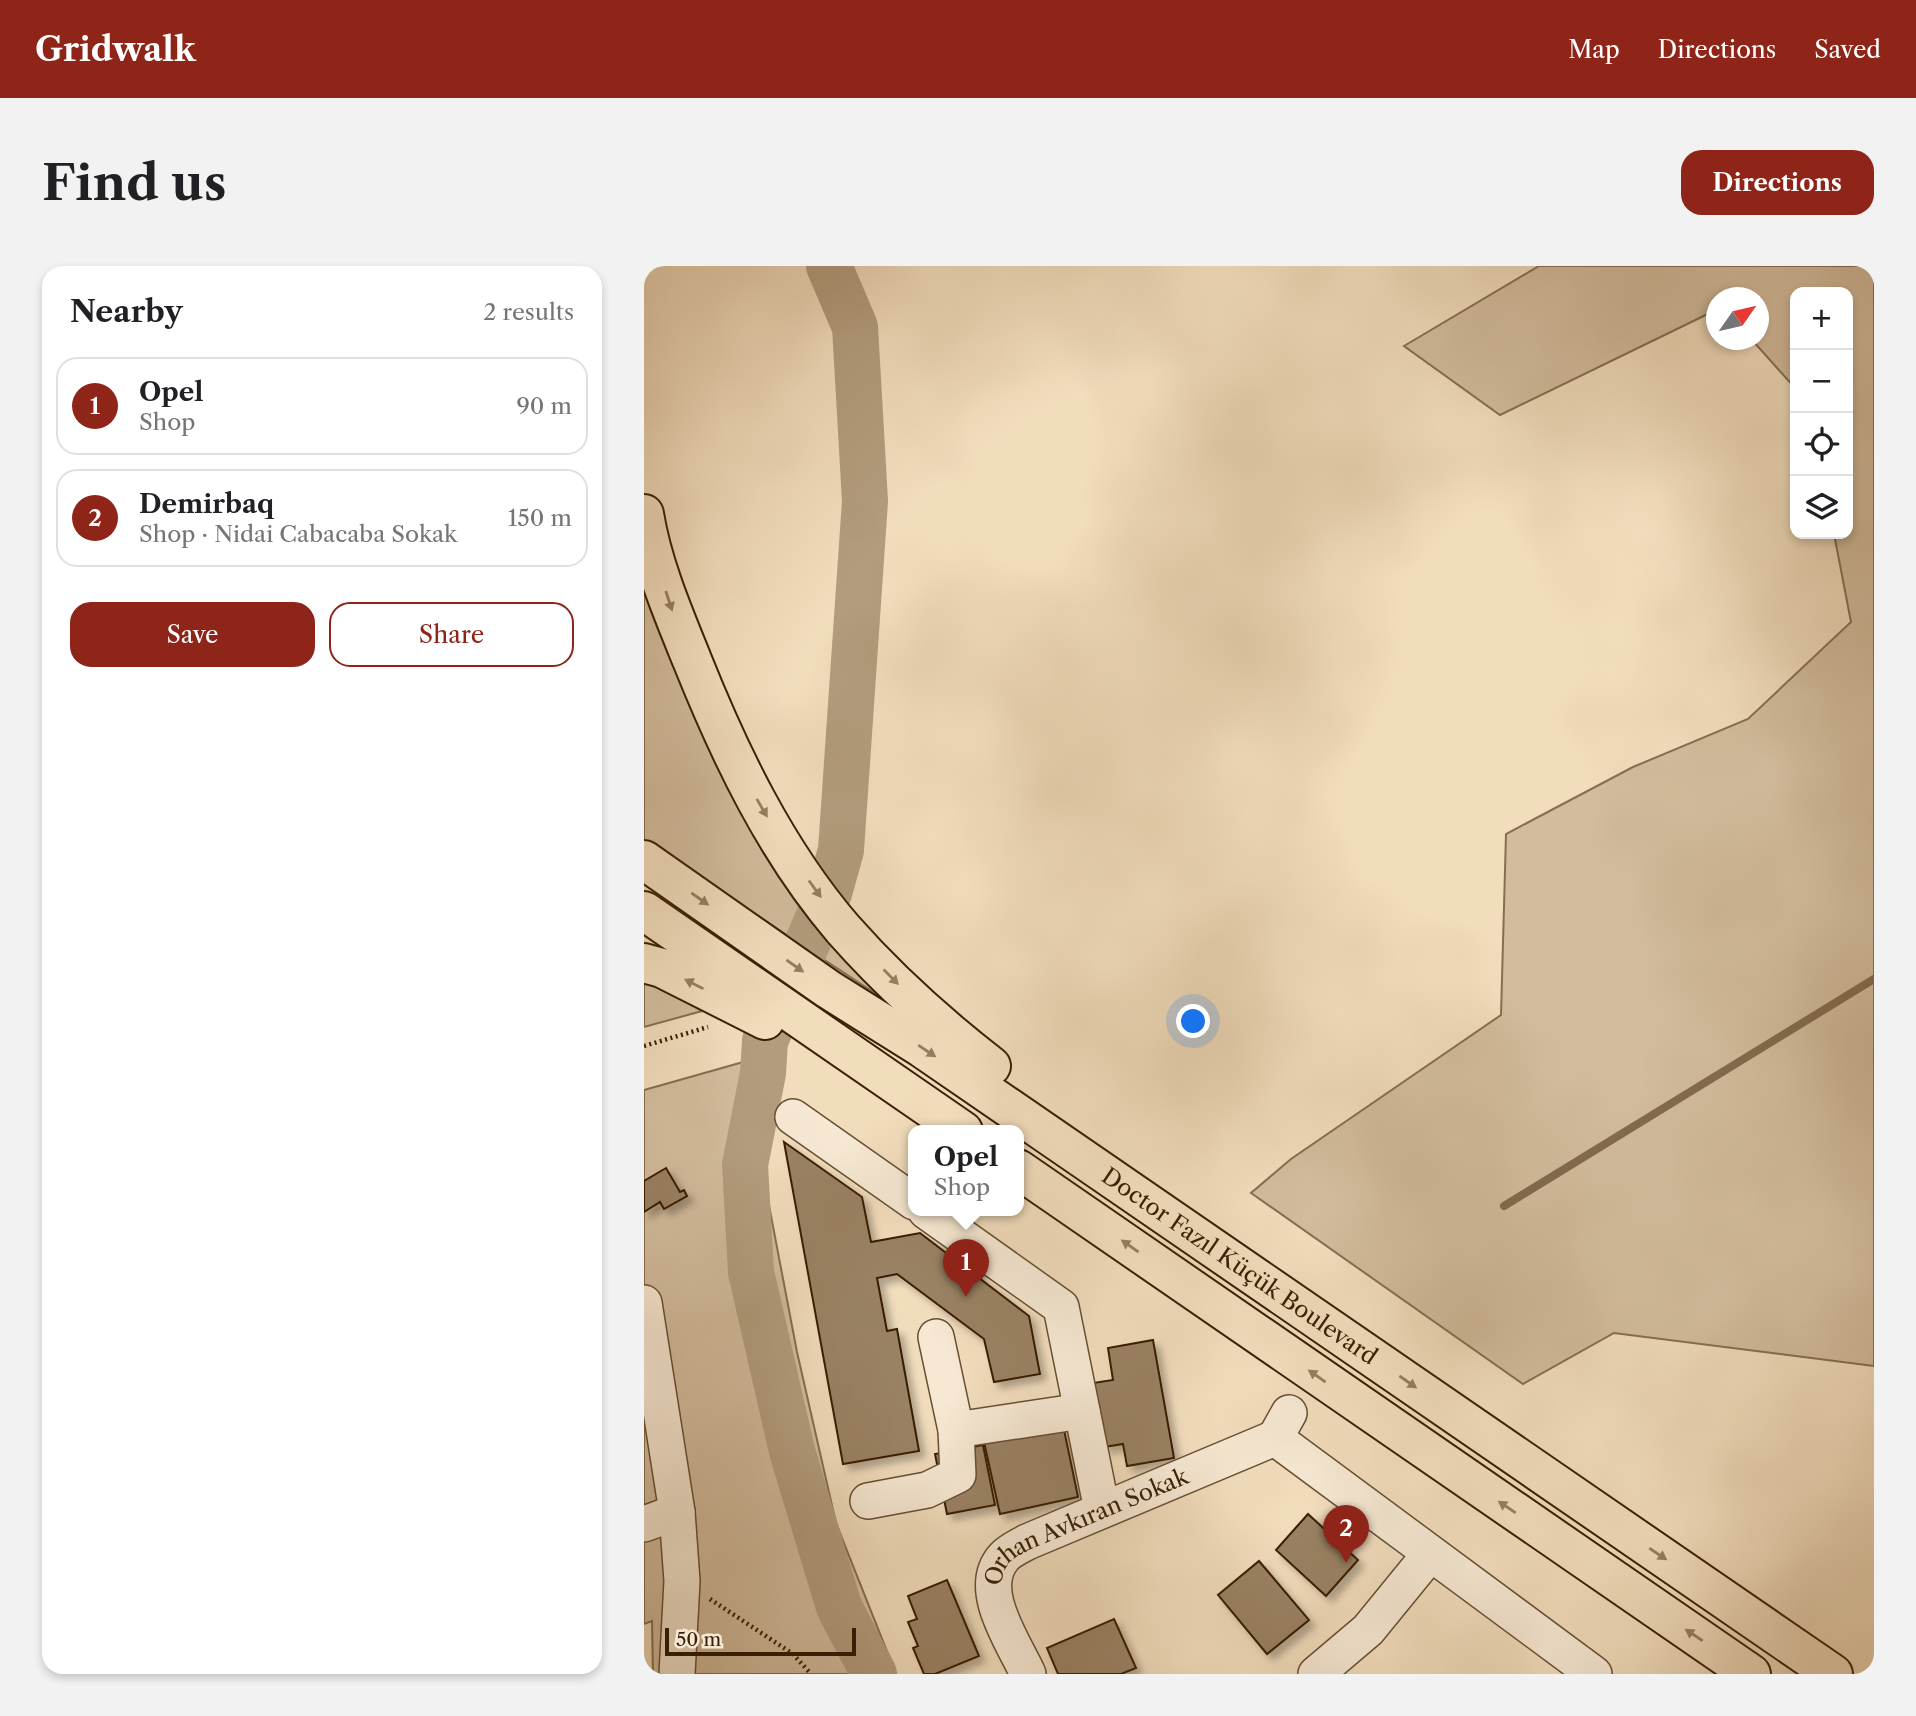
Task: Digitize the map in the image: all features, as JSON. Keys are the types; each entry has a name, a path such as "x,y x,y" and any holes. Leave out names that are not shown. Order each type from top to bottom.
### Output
{"highway":[{"path":"646,525 675,620 722,734 787,850 843,928 940,1026 1088,1141 1171,1217"},
{"name":"Doctor Fazıl Küçük Boulevard","path":"644,860 828,989 922,1048 1171,1217 1833,1674"},
{"path":"644,911 739,992 807,1032 854,1055 954,1125"},
{"path":"644,963 739,992"},
{"name":"Doctor Fazıl Küçük Boulevard","path":"1024,1173 1751,1674"}],"street":[{"path":"793,1117 908,1198"},
{"path":"933,1216 1061,1307 1102,1510"},
{"path":"644,1303 677,1511 682,1581 677,1674"},
{"path":"868,1501 927,1490 958,1475 956,1430 936,1337"},
{"path":"956,1430 1082,1411"},
{"name":"Orhan Avkıran Sokak","path":"1028,1674 994,1598 994,1577 1004,1557 1027,1542 1102,1510 1282,1425 1430,1554"},
{"path":"644,1524 677,1511"},
{"path":"1316,1674 1368,1630 1430,1554 1594,1674"}],"path":[{"path":"644,1046 719,1024 739,992"},
{"path":"682,1581 793,1654 811,1674"}],"shaded area":[{"path":"1539,266 1874,266 1874,1366 1614,1333 1523,1384 1251,1193 1291,1159 1501,1015 1506,834 1633,767 1748,719 1851,622 1835,539 1853,539 1853,287 1790,287 1790,382 1761,350 1769,350 1769,287 1706,287 1706,315 1500,415 1404,346"},
{"path":"644,567 664,641 724,780 769,851 905,1013 644,841"},
{"path":"644,979 673,991 702,1011 644,1027"},
{"path":"775,1053 763,1174 797,1352 836,1523 896,1674 653,1674 652,1621 644,1624 644,1090"}],"building":[{"path":"784,1142 862,1197 871,1242 920,1233 1029,1316 1040,1374 994,1382 984,1339 897,1274 877,1278 887,1331 897,1329 919,1451 843,1464"},
{"path":"666,1168 680,1192 684,1190 687,1196 664,1209 660,1202 644,1212 644,1181"},
{"path":"1153,1340 1174,1458 1127,1466 1123,1444 1104,1447 1093,1383 1113,1380 1108,1348"},
{"path":"1063,1425 1078,1497 1000,1514 984,1442"},
{"path":"983,1445 995,1505 947,1514 935,1454"},
{"path":"1308,1514 1358,1560 1326,1596 1276,1550"},
{"path":"1259,1561 1309,1620 1267,1654 1218,1595"},
{"path":"947,1580 979,1656 935,1674 924,1674 913,1648 918,1646 908,1622 917,1619 908,1596"},
{"path":"1114,1619 1136,1668 1121,1674 1058,1674 1047,1648"}],"waterway":[{"path":"829,266 855,327 865,501 841,850 829,893 765,1041 763,1073 745,1165 751,1272 792,1451 839,1607 874,1674"},
{"path":"1504,1206 1874,979"}],"place":[{"name":"Opel","path":"966,1297"},
{"name":"Demirbaq","path":"1346,1563"}]}
